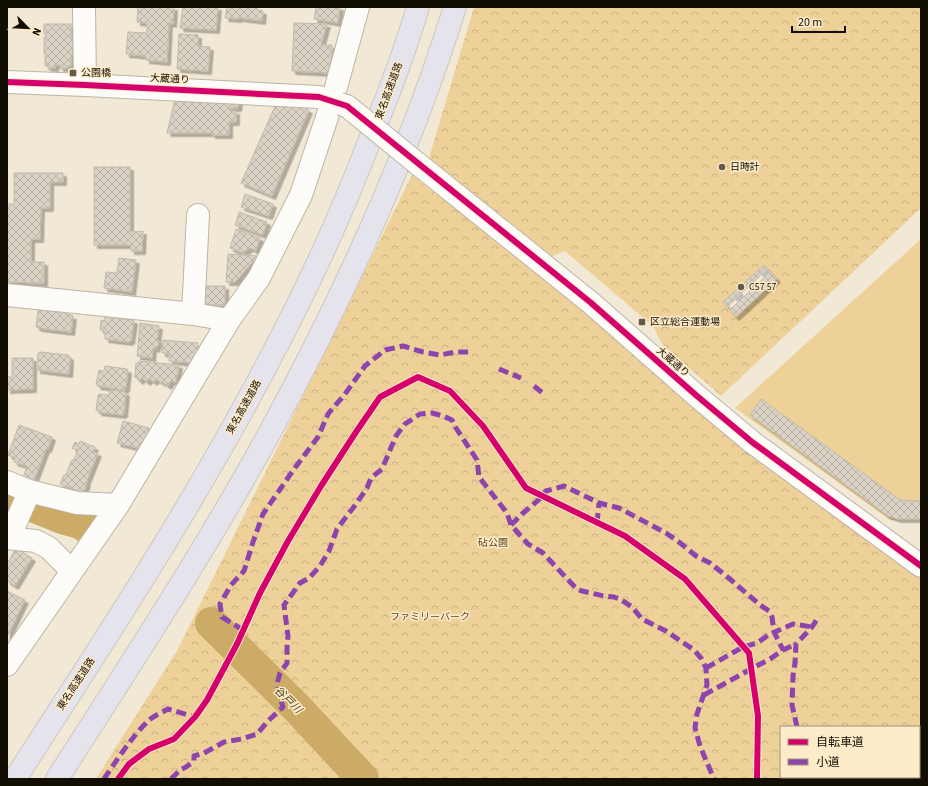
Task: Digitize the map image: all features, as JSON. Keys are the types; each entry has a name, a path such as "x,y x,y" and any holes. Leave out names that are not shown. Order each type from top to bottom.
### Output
{"highway":[{"name":"東名高速道路","path":"16,779 138,587 182,514 238,417 282,336 321,256 355,178 386,101 418,7"},
{"path":"57,779 169,604 221,517 269,433 312,351 351,272 387,193 419,111 454,7"}],"street":[{"path":"84,7 85,85"},
{"path":"7,666 118,505 229,320 259,278 301,195 336,103 358,7"},
{"name":"大蔵通り","path":"7,82 319,98 347,106 590,302 752,442 921,566"},
{"path":"193,314 198,215"},
{"path":"7,295 193,314 229,320"},
{"path":"7,482 28,494 78,503 118,505"},
{"path":"28,494 11,533 36,541 49,548 72,572"}],"green space":[{"path":"474,7 921,7 921,208 721,396 662,344 653,326 565,251 552,256 429,158"},
{"name":"砧公園","path":"412,175 921,573 921,779 96,779 178,649"},
{"path":"921,239 921,520 890,520 735,408"}],"building":[{"path":"138,7 174,7 173,24 169,23 167,62 146,60 146,56 126,54 128,32 147,33 147,23 137,22"},
{"path":"183,7 218,7 216,30 180,28"},
{"path":"227,7 257,7 257,10 263,11 262,21 225,18"},
{"path":"316,7 340,7 338,23 314,19"},
{"path":"294,23 327,24 321,45 332,45 331,73 292,71"},
{"path":"44,24 71,24 73,54 71,54 71,66 67,66 68,68 60,68 60,65 55,65 55,68 48,68 48,66 45,66 44,37 46,37 46,34 44,34"},
{"path":"179,34 198,35 198,46 210,47 208,71 177,69"},
{"path":"279,97 309,110 272,196 241,183"},
{"path":"175,99 239,101 238,108 230,108 230,111 236,111 236,122 229,122 229,135 212,135 212,133 167,133"},
{"path":"94,167 130,167 130,232 143,231 142,251 131,251 131,245 94,245"},
{"path":"14,173 63,173 63,182 50,182 50,208 41,208 40,239 31,239 31,262 44,262 44,283 7,282 7,204 14,204"},
{"path":"245,194 273,204 269,216 241,207"},
{"path":"239,212 267,222 263,235 235,225"},
{"path":"236,229 260,238 256,251 250,248 243,253 230,248"},
{"path":"228,254 258,256 235,282 226,282"},
{"path":"119,258 136,260 132,292 104,288 106,272 117,273"},
{"path":"764,265 777,279 736,317 723,302"},
{"path":"204,286 225,286 225,305 204,305"},
{"path":"40,309 69,312 69,315 73,316 71,332 36,327 38,310 40,311"},
{"path":"105,317 133,320 131,341 105,339 105,332 100,330 101,320 105,321"},
{"path":"140,323 159,326 157,341 159,341 158,346 156,349 153,348 152,358 137,356"},
{"path":"163,340 198,343 197,356 193,356 192,363 169,361 169,354 162,353"},
{"path":"38,353 68,355 70,357 69,374 37,370"},
{"path":"12,358 33,358 33,389 7,390 7,377 12,377"},
{"path":"139,361 179,365 176,382 171,381 168,386 156,379 154,382 150,379 147,382 142,378 140,381 135,377 136,363 139,363"},
{"path":"105,366 128,370 125,390 97,386 98,385 96,384 99,370 104,371"},
{"path":"110,390 126,393 123,415 98,412 98,410 96,410 98,395 109,395"},
{"path":"761,399 900,500 921,501 921,519 898,519 888,516 750,415"},
{"path":"123,421 149,428 142,449 117,443"},
{"path":"19,425 52,437 34,481 23,478 27,466 14,462 15,458 8,455"},
{"path":"80,441 95,447 93,452 98,453 83,493 60,484 78,450 72,448 75,442 79,444"},
{"path":"16,548 32,558 15,586 7,581 7,564"},
{"path":"7,591 25,600 7,637"}],"waterway":[{"name":"谷戸川","path":"7,496 62,518 80,523 89,529"},
{"name":"谷戸川","path":"211,623 296,707 363,779"}],"railway":[{"path":"730,307 767,272"}],"marked path":[{"path":"243,630 222,617 220,604 231,585 244,571 263,514 318,437 328,414 345,394 365,366 385,350 403,346 440,355 456,352 469,352"},
{"path":"499,369 521,378"},
{"path":"534,386 544,394"},
{"path":"171,779 180,770 194,761 194,756 204,753 224,742 242,739 257,734 283,707 277,684 280,673 287,663 288,636 284,605 300,583 309,578 320,566 329,551 337,529 367,488 371,478 382,469 396,436 405,424 420,414 432,413 452,420 477,460 479,477 507,513 511,525 528,544 543,553 577,589 620,599 632,607 642,619 666,631 694,650 701,658 706,668 707,685 697,714 695,728 700,746 714,779"},
{"path":"511,525 543,496 546,491 564,486 599,503 619,508 666,533 696,556 710,563 769,611 772,617 774,632 783,650"},
{"path":"597,523 599,503"},
{"path":"797,726 792,705 796,644 812,627 819,616"},
{"path":"706,668 743,647 757,643 770,634 793,624 812,627"},
{"path":"704,695 796,644"},
{"path":"104,779 141,728 152,718 168,709 195,717"}],"cycle path":[{"path":"7,82 319,97 347,106 590,302 752,442 921,566"},
{"path":"118,779 129,764 149,749 174,739 195,717 207,700 237,644 260,593 288,541 356,432 380,397 418,377 450,391 483,426 526,488 625,536 685,579 749,653 758,716 757,779"}],"place":[{"name":"公園橋","path":"73,73"},
{"name":"日時計","path":"722,167"},
{"name":"C57 57","path":"741,287"},
{"name":"区立総合運動場","path":"642,322"}],"park label":[{"name":"ファミリーパーク","path":"430,617"}]}
